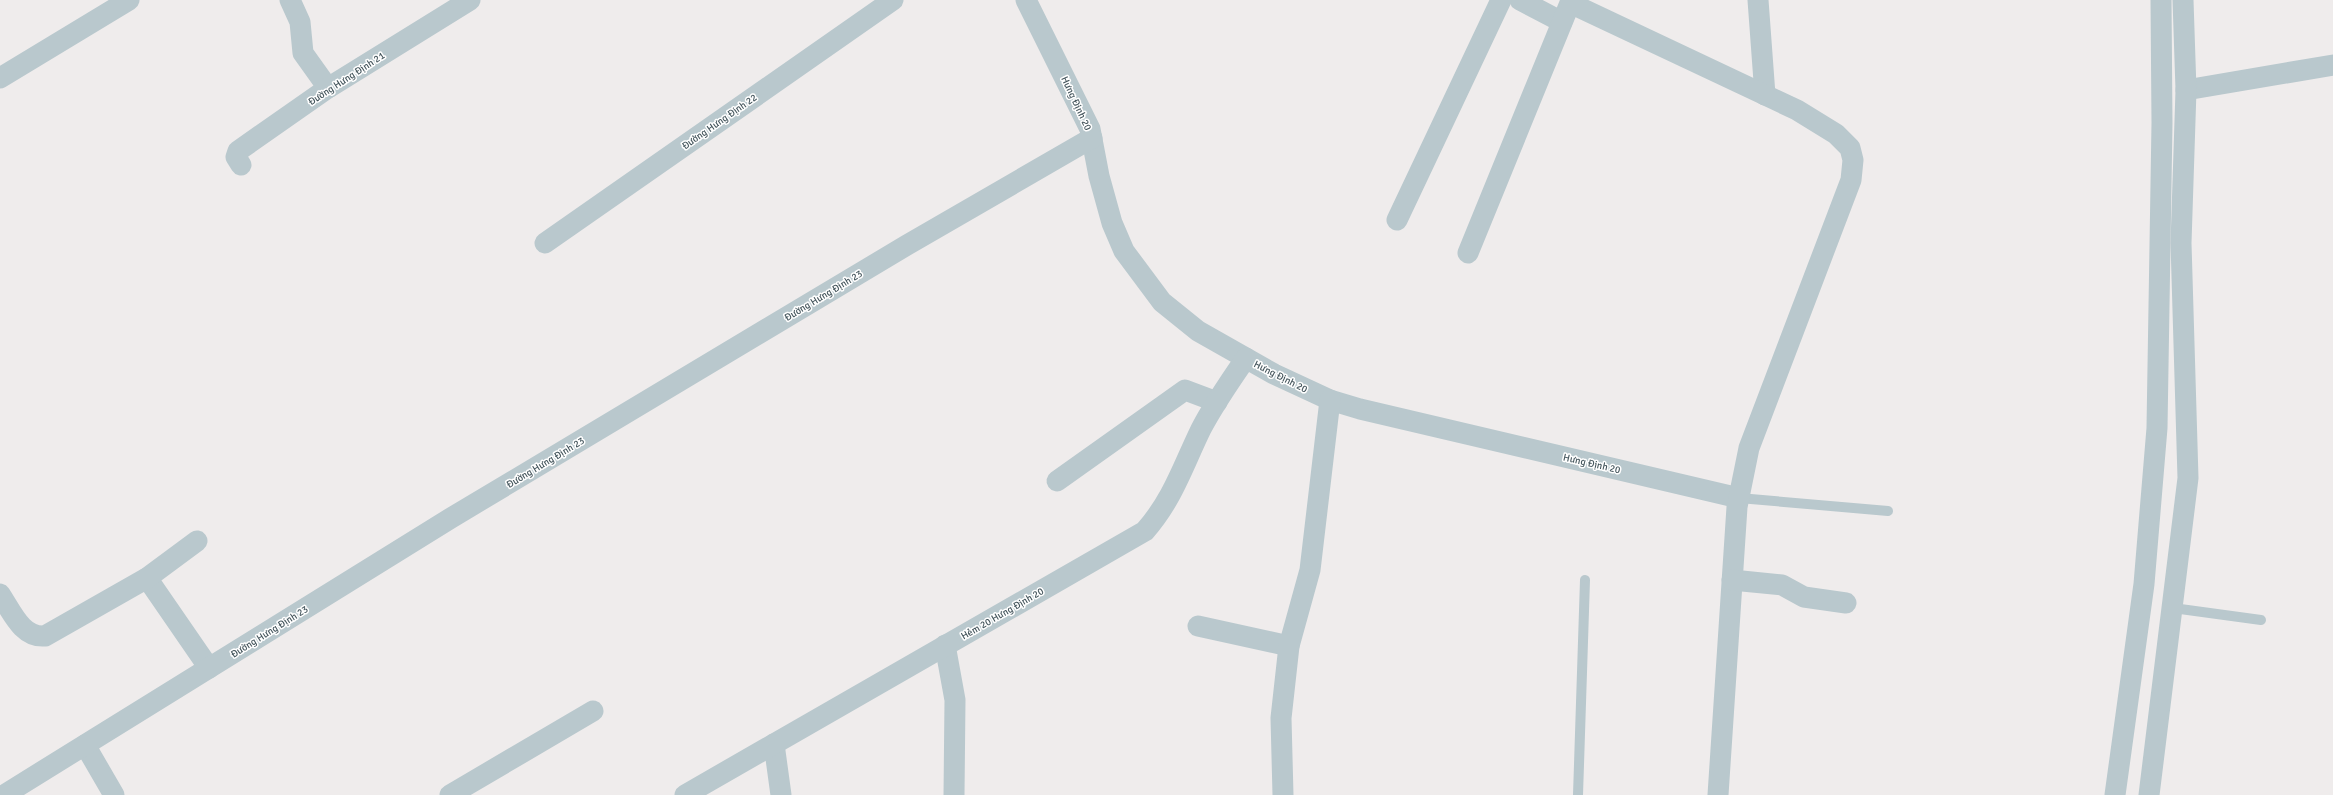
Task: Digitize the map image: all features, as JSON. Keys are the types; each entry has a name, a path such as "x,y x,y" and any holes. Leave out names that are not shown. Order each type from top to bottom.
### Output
{"street":[{"path":"0,78 129,0"},
{"path":"290,0 300,22 303,53 328,88"},
{"name":"Đường Hưng Định 21","path":"240,165 236,157 238,151 328,88 470,0"},
{"name":"Đường Hưng Định 22","path":"545,243 893,0"},
{"name":"Hưng Định 20","path":"1026,0 1090,128 1099,176 1112,223 1124,251 1162,302 1198,331 1274,374 1330,400 1360,409 1739,498"},
{"path":"1397,220 1501,0"},
{"path":"1520,0 1562,22"},
{"path":"1758,0 1765,95"},
{"path":"2115,795 2144,584 2157,428 2162,131 2161,0"},
{"path":"2149,795 2188,478 2181,243 2186,90 2183,0"},
{"path":"1468,253 1570,3 1797,110 1836,134 1850,148 1853,160 1851,180 1750,448 1739,498 1718,795"},
{"path":"2186,90 2333,65"},
{"name":"Đường Hưng Định 23","path":"4,795 451,518 893,253 1092,138"},
{"name":"Hẻm 20 Hưng Định 20","path":"685,795 1145,531 1159,515 1174,491 1201,429 1246,358"},
{"path":"1057,481 1185,390 1217,402"},
{"path":"1283,795 1281,718 1289,646 1310,570 1330,400"},
{"path":"0,594 27,633 38,637 45,636 147,578 197,541"},
{"path":"147,578 209,668"},
{"path":"1732,580 1782,585 1804,597 1846,604"},
{"path":"1198,626 1289,646"},
{"path":"945,645 955,700 954,795"},
{"path":"450,795 593,711"},
{"path":"774,744 781,795"},
{"path":"85,745 114,795"}],"lane":[{"path":"1739,498 1888,511"},
{"path":"1578,795 1584,580"},
{"path":"2173,608 2261,620"}]}
